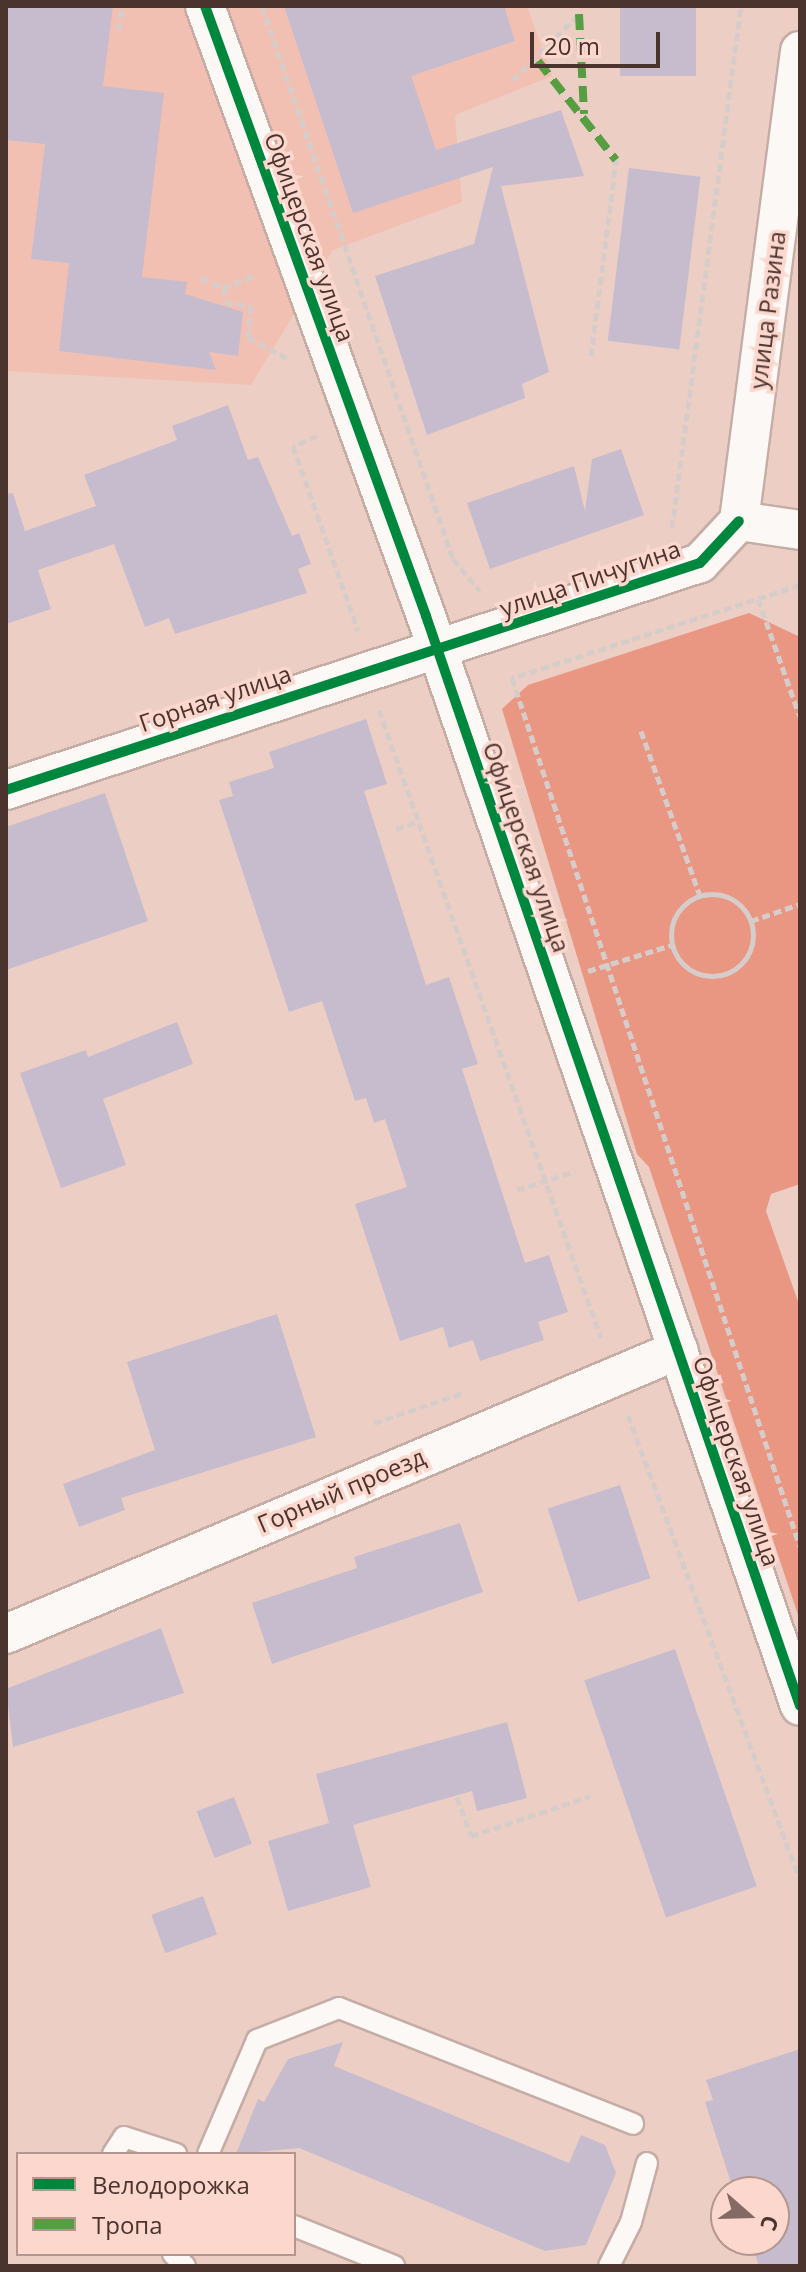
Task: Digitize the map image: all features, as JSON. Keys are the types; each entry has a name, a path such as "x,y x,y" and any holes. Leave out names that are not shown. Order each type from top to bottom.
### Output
{"street":[{"name":"Офицерская улица","path":"205,6 436,645 800,1706"},
{"name":"улица Разина","path":"739,521 800,51"},
{"name":"улица Пичугина","path":"436,645 700,563 739,521"},
{"path":"739,521 800,530"},
{"name":"Горная улица","path":"6,790 362,652 436,645"},
{"name":"Горный проезд","path":"6,1634 678,1350"}],"lane":[{"path":"209,2152 257,2040 339,2008 633,2124"},
{"path":"114,2152 124,2137 170,2152"},
{"path":"609,2266 631,2222 647,2163"},
{"path":"296,2227 394,2266"}],"path":[{"path":"119,30 122,6"},
{"path":"262,6 453,559 480,591"},
{"path":"672,528 741,6"},
{"path":"513,80 579,14"},
{"path":"591,356 616,160"},
{"path":"201,278 224,288 253,276"},
{"path":"224,288 225,302 251,306 248,337 291,360"},
{"path":"303,440 293,446 419,821 548,1180 614,1377 800,1879"},
{"path":"800,585 512,678 800,1547"},
{"path":"758,599 800,717"},
{"path":"641,731 700,896"},
{"path":"396,829 419,821"},
{"path":"700,896 731,899 751,921 749,954 724,975 692,971 672,945 676,915 700,896"},
{"path":"751,921 800,904"},
{"path":"553,982 672,945"},
{"path":"517,1190 613,1157"},
{"path":"457,1797 471,1836 590,1796"}],"shaded area":[{"path":"6,6 527,6 552,76 455,115 462,202 333,250 251,385 6,371"},
{"path":"749,613 800,637 800,1184 771,1194 766,1211 800,1307 800,1621 649,1167 637,1154 502,709 528,685"}],"building":[{"path":"6,6 113,6 103,86 164,93 142,277 187,282 185,294 243,312 238,356 209,352 216,370 59,351 69,263 31,259 45,144 6,140"},
{"path":"284,6 504,6 515,41 411,76 436,150 561,110 584,176 501,186 549,372 522,384 525,398 427,435 375,276 474,244 493,167 353,213"},
{"path":"620,6 696,6 696,76 620,76"},
{"path":"629,168 700,177 679,349 608,341"},
{"path":"228,405 248,460 258,457 292,536 299,533 311,564 298,569 307,593 175,634 169,618 145,627 114,544 38,570 51,609 6,624 6,494 13,493 25,531 96,506 84,475 177,440 172,426"},
{"path":"621,449 644,515 490,569 467,503 574,466 585,511 592,459"},
{"path":"366,719 387,784 364,791 426,985 449,977 478,1064 462,1069 525,1263 549,1255 568,1312 538,1322 544,1340 480,1361 473,1340 449,1348 443,1327 400,1341 355,1204 407,1187 385,1119 374,1123 366,1098 355,1101 322,1001 289,1012 219,800 233,796 229,782 274,768 269,752"},
{"path":"105,793 148,921 6,970 6,827"},
{"path":"177,1022 193,1064 103,1099 126,1165 61,1188 20,1073 86,1050 88,1057"},
{"path":"277,1314 316,1437 121,1498 125,1510 79,1527 63,1484 155,1450 127,1362"},
{"path":"620,1485 650,1578 578,1602 548,1508"},
{"path":"460,1523 483,1592 272,1664 252,1603 357,1568 354,1557"},
{"path":"161,1628 184,1693 13,1747 6,1689"},
{"path":"675,1649 757,1886 666,1918 584,1680"},
{"path":"507,1722 527,1798 477,1811 472,1791 353,1825 371,1887 288,1911 268,1841 329,1823 316,1774"},
{"path":"234,1797 252,1844 215,1858 197,1811"},
{"path":"203,1896 217,1935 165,1953 151,1915"},
{"path":"343,2042 334,2066 569,2163 581,2135 605,2145 616,2173 586,2245 545,2251 299,2148 237,2152 258,2099 264,2102 288,2059"},
{"path":"800,2049 800,2266 759,2266 756,2256 790,2256 790,2176 729,2176 705,2102 713,2100 706,2080"}],"marked path":[{"path":"579,14 584,114"},
{"path":"538,61 616,160"}],"cycle path":[{"path":"205,6 426,616 800,1706"},
{"path":"6,790 700,563 739,521"}]}
